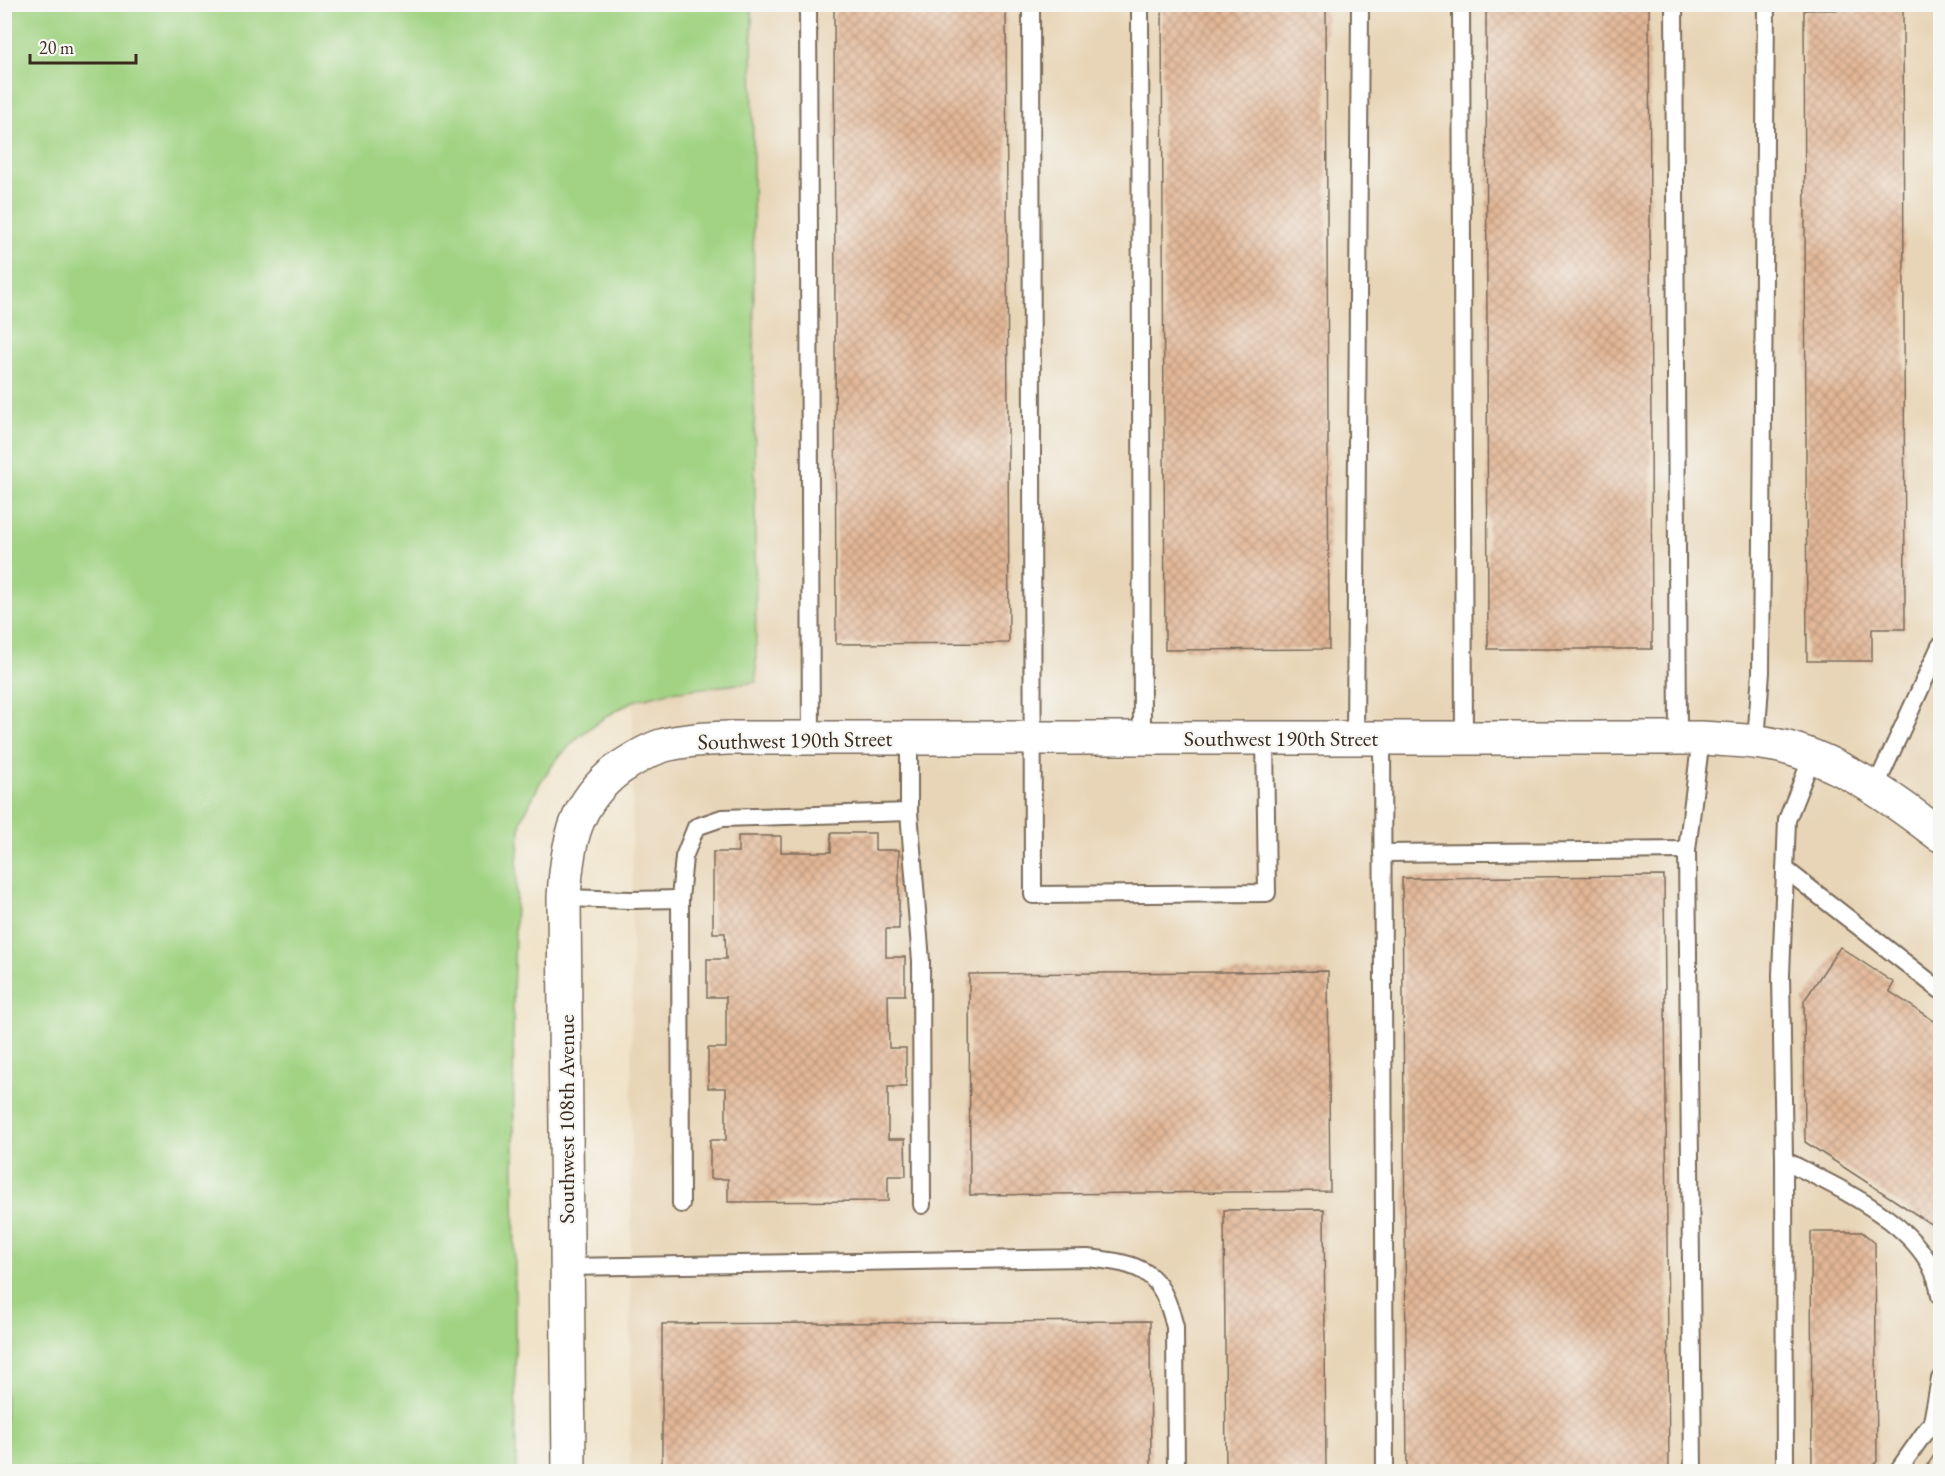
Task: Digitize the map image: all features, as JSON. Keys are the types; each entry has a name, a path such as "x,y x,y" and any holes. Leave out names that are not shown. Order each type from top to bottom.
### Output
{"street":[{"name":"Southwest 190th Street","path":"606,778 632,760 660,747 693,740 729,738 1689,737 1756,742 1783,747 1812,757 1875,788 1941,836"},
{"name":"Southwest 108th Avenue","path":"569,1472 564,898 566,864 572,833 590,795 606,778"}],"lane":[{"path":"808,4 811,738"},
{"path":"1031,4 1033,895 1267,893 1265,738"},
{"path":"1140,4 1142,738"},
{"path":"1360,4 1368,738 1382,853 1385,1472"},
{"path":"1461,4 1464,738"},
{"path":"1674,4 1689,737 1687,850 1693,1472"},
{"path":"1756,742 1761,672 1766,4"},
{"path":"1875,788 1941,646"},
{"path":"909,738 909,812 921,961 922,1205"},
{"path":"1785,1472 1781,975 1785,869 1787,820 1812,757"},
{"path":"681,1204 680,899 684,857 696,827 722,818 909,812"},
{"path":"1382,853 1687,850"},
{"path":"1785,869 1941,990"},
{"path":"564,898 680,899"},
{"path":"1784,1160 1852,1195 1904,1232 1926,1256 1939,1282 1941,1296"},
{"path":"567,1267 1088,1258 1117,1261 1145,1270 1160,1285 1170,1305 1175,1327 1176,1472"},
{"path":"1897,1472 1932,1422 1941,1379"}],"shaded area":[{"path":"752,5 1940,5 1940,1471 630,1472 633,701 669,692 756,681"}],"green space":[{"path":"5,4 752,5 756,682 669,692 633,701 604,718 578,737 557,759 541,781 521,821 517,864 513,996 516,1471 5,1471"}],"building":[{"path":"834,4 1006,4 1009,643 836,644"},
{"path":"1162,5 1326,5 1329,649 1165,650"},
{"path":"1486,5 1649,5 1652,649 1488,649"},
{"path":"1903,9 1905,629 1872,629 1872,661 1807,661 1804,10"},
{"path":"831,833 875,833 875,850 899,850 899,929 886,929 886,957 905,957 905,995 888,995 889,1048 906,1048 906,1087 888,1087 888,1139 905,1139 906,1176 888,1176 888,1201 728,1202 728,1179 710,1179 710,1140 726,1140 726,1088 708,1088 708,1048 726,1048 726,997 707,997 707,959 726,959 725,933 713,933 713,852 738,852 738,836 781,836 781,852 831,852"},
{"path":"1664,876 1669,1472 1407,1472 1402,878"},
{"path":"1840,947 1894,983 1889,991 1940,1025 1940,1230 1805,1142 1804,1001"},
{"path":"1328,971 1330,1191 970,1195 969,974"},
{"path":"1324,1209 1326,1472 1226,1472 1224,1210"},
{"path":"1811,1232 1862,1232 1875,1243 1877,1461 1868,1472 1812,1472"},
{"path":"1150,1321 1151,1472 662,1472 662,1324"},
{"path":"1940,1446 1940,1472 1923,1472"}]}
